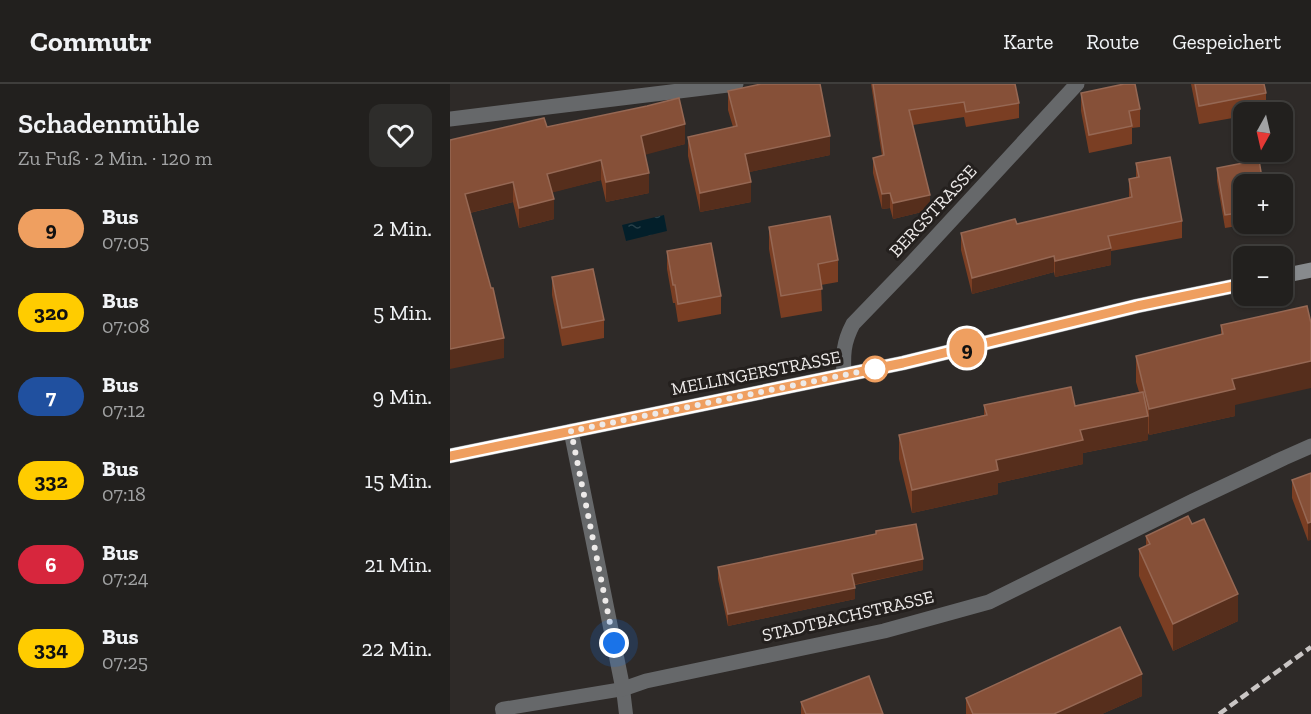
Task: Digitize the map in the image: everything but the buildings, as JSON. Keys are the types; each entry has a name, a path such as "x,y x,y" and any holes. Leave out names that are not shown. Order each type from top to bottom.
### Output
{"main road":[{"path":"1293,274 1311,270"},
{"name":"MELLINGERSTRASSE","path":"450,456 903,363 1137,306 1233,286"}],"street":[{"path":"450,119 736,84"},
{"name":"BERGSTRASSE","path":"844,375 843,350 847,334 853,324 1077,84"},
{"path":"571,431 624,689"},
{"name":"STADTBACHSTRASSE","path":"624,689 646,681 884,631 989,602 1193,501 1311,446"}],"lane":[{"path":"503,714 502,709 624,689 626,714"}],"water":[{"path":"664,215 667,231 626,241 622,225"}],"railway":[{"path":"1219,714 1311,647"}],"bus line":[{"name":"9","path":"450,456 903,363 1137,306 1233,286"}],"route":[{"path":"614,643 571,431 883,367 875,369"}]}
